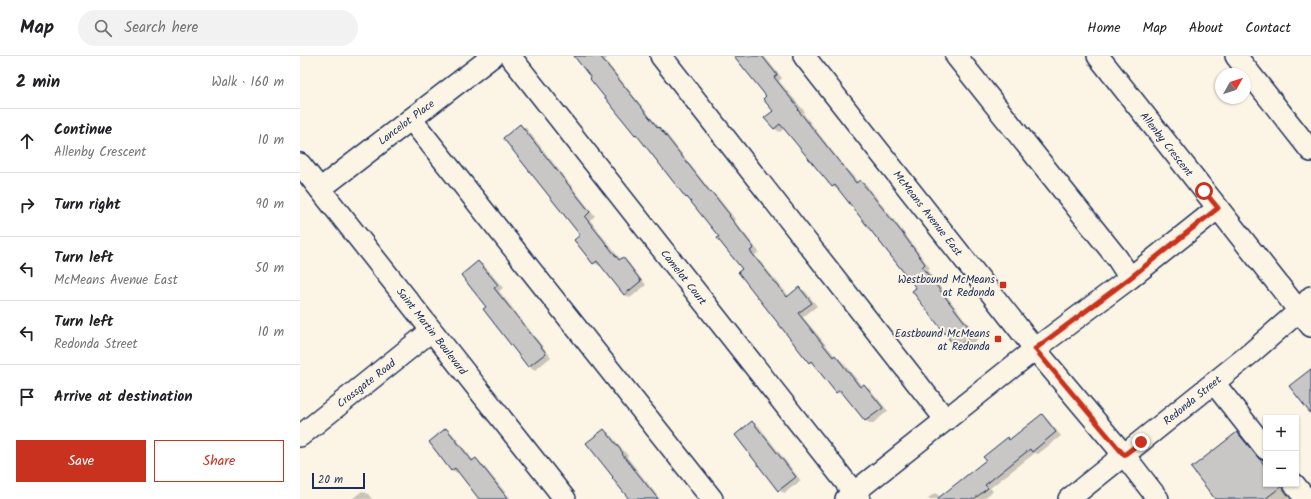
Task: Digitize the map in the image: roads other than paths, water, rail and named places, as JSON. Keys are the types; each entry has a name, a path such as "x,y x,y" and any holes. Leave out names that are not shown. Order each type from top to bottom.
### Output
{"street":[{"name":"Lancelot Place","path":"320,189 493,56"},
{"name":"Camelot Court","path":"510,56 853,497"},
{"path":"661,56 946,420"},
{"name":"McMeans Avenue East","path":"804,56 1035,349 1124,455 1158,499"},
{"path":"956,56 1112,252 1130,278"},
{"name":"Allenby Crescent","path":"1098,56 1218,208 1307,311"},
{"path":"1236,56 1311,151"},
{"path":"411,119 712,499"},
{"name":"Saint Martin Boulevard","path":"300,164 565,499"},
{"path":"853,497 1035,349 1130,278 1218,208"},
{"name":"Redonda Street","path":"1070,499 1250,353 1307,311"},
{"name":"Crossgate Road","path":"300,436 432,331"},
{"path":"1214,383 1263,445"},
{"path":"1296,487 1306,499"}],"place":[{"name":"Westbound McMeans at Redonda","path":"1003,285"},
{"name":"Eastbound McMeans at Redonda","path":"998,339"}]}
